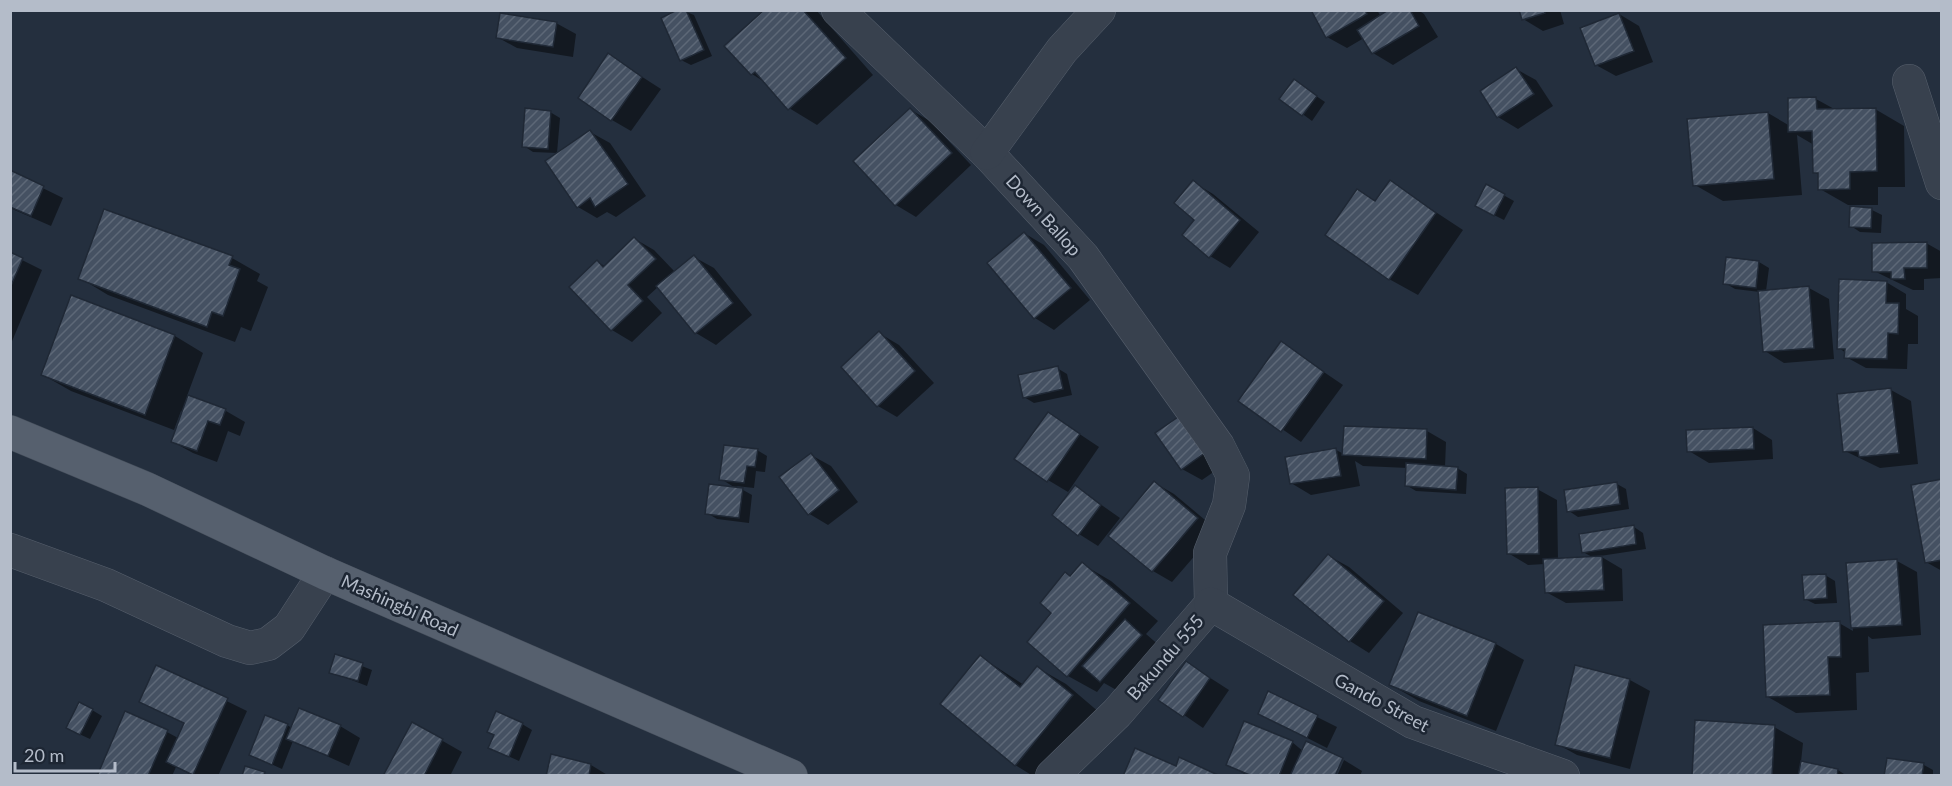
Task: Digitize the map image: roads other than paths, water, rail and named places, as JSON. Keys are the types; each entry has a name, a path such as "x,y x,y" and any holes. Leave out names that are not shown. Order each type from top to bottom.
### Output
{"main road":[{"name":"Mashingbi Road","path":"10,432 147,489 325,573 791,776"}],"street":[{"name":"Down Ballop","path":"838,10 987,153 1083,257 1218,446"},
{"path":"987,153 1062,50 1099,10"},
{"path":"1909,81 1941,183"},
{"name":"Bakundu 555","path":"1052,776 1117,713 1211,604 1210,553 1229,505 1233,476 1218,446"},
{"path":"10,550 106,585 227,641 249,648 268,644 289,628 325,573"},
{"name":"Gando Street","path":"1211,604 1413,723 1563,776"}]}
